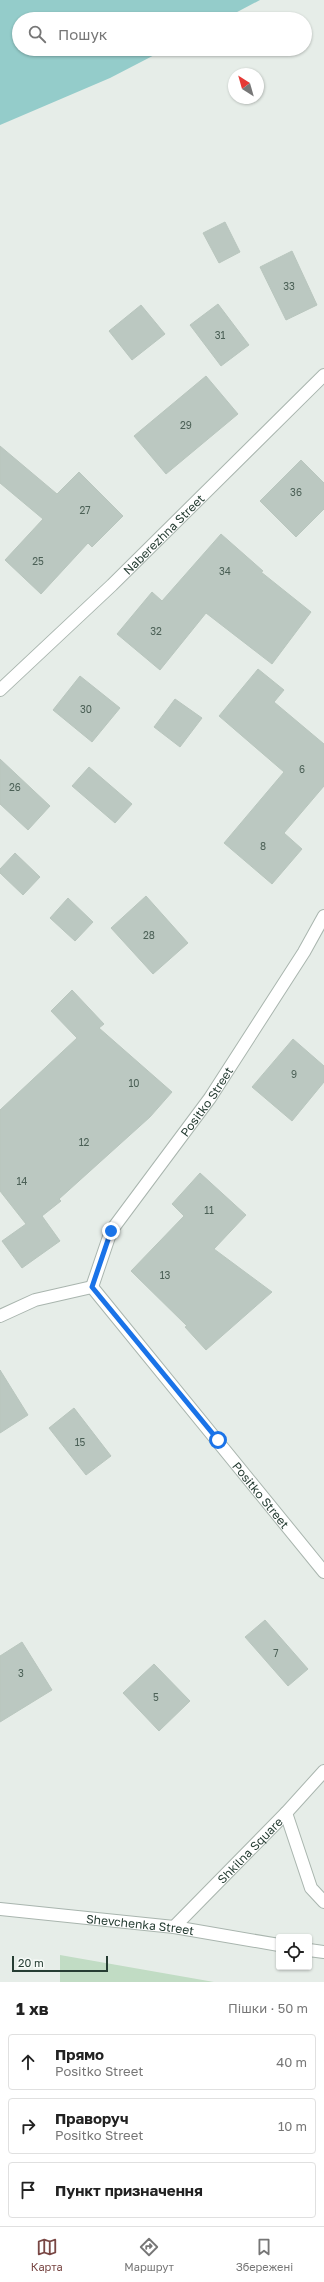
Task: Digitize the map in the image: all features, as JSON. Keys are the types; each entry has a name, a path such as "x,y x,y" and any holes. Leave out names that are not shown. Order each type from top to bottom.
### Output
{"street":[{"name":"Naberezhna Street","path":"0,690 112,585 324,375"},
{"name":"Positko Street","path":"324,916 304,952 210,1098 111,1231 92,1287 324,1572"},
{"path":"0,1316 35,1300 92,1287"},
{"name":"Shkilna Square","path":"174,1927 286,1814 324,1771"},
{"path":"286,1814 311,1888 324,1902"},
{"name":"Shevchenka Street","path":"0,1909 174,1927 276,1944"},
{"path":"312,1950 324,1952"}],"green space":[{"path":"60,1955 214,1982 60,1982"}],"water":[{"path":"0,0 260,0 237,12 12,12 12,56 152,56 110,78 0,125"}],"building":[{"path":"225,222 240,252 219,263 203,233"},
{"path":"292,251 317,305 286,320 260,267"},
{"path":"218,304 249,345 221,366 190,325"},
{"path":"141,305 165,334 132,360 109,331"},
{"path":"206,376 238,414 166,474 134,436"},
{"path":"0,446 57,494 79,472 123,516 92,547 88,543 41,594 5,560 43,519 0,483"},
{"path":"301,460 324,483 324,509 296,537 260,501"},
{"path":"221,534 263,571 261,572 311,612 272,664 206,613 160,670 117,634 152,592 162,601"},
{"path":"258,669 284,690 274,702 324,744 324,786 284,833 302,849 272,884 224,843 284,772 219,716"},
{"path":"80,676 120,708 92,742 53,710"},
{"path":"175,699 202,718 180,747 154,727"},
{"path":"0,759 50,806 28,830 0,804"},
{"path":"89,767 132,804 115,823 72,786"},
{"path":"15,853 40,877 23,895 0,873 0,869"},
{"path":"146,896 188,943 153,974 111,928"},
{"path":"68,898 93,922 75,941 50,918"},
{"path":"72,990 104,1024 99,1028 172,1092 150,1117 59,1199 61,1201 42,1216 60,1241 22,1268 2,1241 26,1224 0,1191 0,1110 77,1038 51,1011"},
{"path":"293,1039 324,1066 324,1082 292,1121 252,1087"},
{"path":"200,1173 246,1215 214,1249 272,1292 206,1350 185,1327 187,1326 131,1271 184,1216 172,1204"},
{"path":"0,1370 28,1415 0,1433"},
{"path":"74,1408 111,1456 86,1475 49,1428"},
{"path":"265,1620 308,1669 288,1686 245,1637"},
{"path":"22,1642 52,1690 0,1722 0,1656"},
{"path":"154,1664 190,1701 159,1731 123,1693"}],"route":[{"path":"111,1231 92,1287 218,1440"}]}
